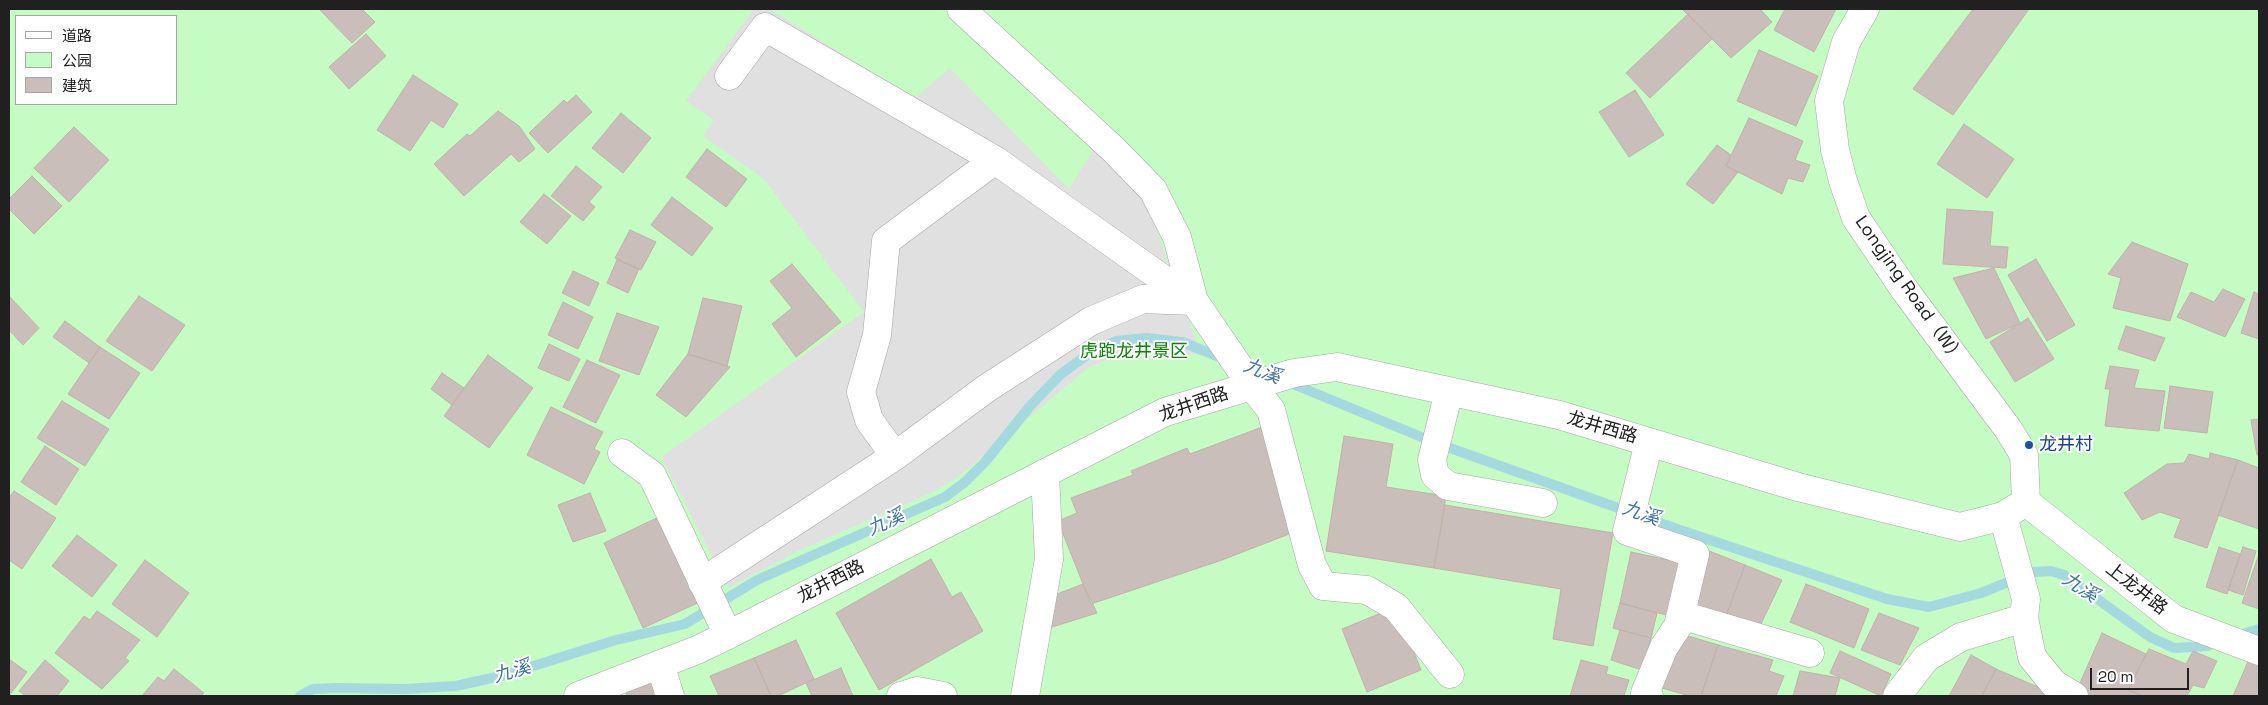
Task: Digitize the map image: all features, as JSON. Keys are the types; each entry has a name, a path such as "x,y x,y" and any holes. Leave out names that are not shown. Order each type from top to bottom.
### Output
{"street":[{"path":"961,9 1114,149 1153,190 1177,237 1194,301 1252,386 1272,410 1312,565 1323,586 1367,590 1396,607 1450,674"},
{"name":"Longjing Road（W）","path":"1865,9 1846,42 1829,101 1835,150 1843,180 1856,218 1904,289 2008,429 2024,455 2026,502"},
{"path":"729,76 766,18 995,160 1194,301"},
{"path":"895,456 869,420 861,392 877,335 886,240 995,160"},
{"path":"702,582 895,456 987,388 1091,321 1144,299 1194,301"},
{"name":"龙井西路","path":"578,696 728,635 1165,412 1294,373 1337,367 1559,415 1798,487 1960,527 2002,516 2026,502"},
{"path":"1449,391 1432,460 1435,475 1448,486 1543,502"},
{"path":"1649,442 1627,532 1695,554 1678,626 1664,647 1644,693 1649,696"},
{"path":"622,453 652,475 728,635"},
{"path":"1025,696 1049,559 1044,473"},
{"name":"上龙井路","path":"2026,502 2174,619 2259,651"},
{"path":"2002,516 2026,599 2024,618 2032,657 2054,684 2074,696"},
{"path":"1681,615 1810,653"},
{"path":"1897,696 1926,658 1961,637 2024,618"},
{"path":"660,664 670,696"},
{"path":"901,696 917,691 942,696"}],"green space":[{"name":"虎跑龙井景区","path":"9,9 2259,9 2259,696 9,696"}],"shaded area":[{"path":"754,9 769,9 915,98 950,68 1069,189 1094,149 1119,166 1148,206 1201,355 1136,349 1089,367 958,477 935,491 798,551 728,588 662,457 864,312 764,179 703,136 714,120 686,101"}],"building":[{"path":"319,9 362,9 375,22 352,43"},
{"path":"1682,9 1760,9 1772,22 1731,58"},
{"path":"1785,9 1836,9 1814,52 1774,30"},
{"path":"1973,9 2029,9 1953,115 1913,89"},
{"path":"1688,14 1712,39 1650,98 1626,73"},
{"path":"366,34 386,56 349,89 329,67"},
{"path":"1759,50 1818,76 1796,126 1737,101"},
{"path":"413,75 458,104 443,128 431,120 410,151 377,130"},
{"path":"1635,90 1664,135 1629,157 1599,112"},
{"path":"576,95 592,112 548,153 529,133 564,100 567,103"},
{"path":"498,111 519,126 535,149 519,162 511,154 464,196 434,164 467,134 470,136"},
{"path":"621,113 651,138 623,173 592,148"},
{"path":"1749,118 1803,141 1795,160 1810,165 1803,182 1788,178 1782,194 1726,166"},
{"path":"1964,124 2014,159 1987,198 1937,164"},
{"path":"74,127 109,160 69,202 34,168"},
{"path":"1717,145 1731,155 1726,166 1738,172 1713,204 1686,184"},
{"path":"707,149 747,179 726,207 686,177"},
{"path":"576,166 602,187 589,202 595,207 583,221 551,196"},
{"path":"32,176 62,206 34,234 9,209 9,199"},
{"path":"544,194 571,216 547,244 520,222"},
{"path":"672,197 713,228 692,256 651,225"},
{"path":"1947,209 1993,212 1990,246 2008,247 2006,268 1943,264"},
{"path":"630,230 656,242 641,270 615,258"},
{"path":"2132,242 2188,264 2170,321 2113,308 2121,278 2108,274"},
{"path":"2036,259 2075,325 2047,341 2008,275"},
{"path":"617,260 639,269 628,293 607,283"},
{"path":"792,264 841,322 796,357 772,324 792,308 770,281"},
{"path":"1994,268 2020,323 1986,339 1953,278"},
{"path":"573,271 599,283 589,306 562,293"},
{"path":"2223,289 2245,299 2225,337 2177,317 2191,292 2214,302"},
{"path":"2254,292 2259,294 2259,339 2241,333"},
{"path":"9,296 39,328 23,345 9,330"},
{"path":"139,296 185,325 152,371 106,341"},
{"path":"703,298 742,306 727,366 688,354"},
{"path":"563,302 593,317 578,349 548,335"},
{"path":"617,313 659,327 639,375 599,361"},
{"path":"2028,318 2054,359 2015,382 1990,342"},
{"path":"65,321 100,347 89,363 53,337"},
{"path":"2126,326 2165,338 2155,361 2118,349"},
{"path":"549,344 580,359 569,381 538,368"},
{"path":"100,347 140,373 109,419 68,394"},
{"path":"688,354 730,367 686,417 656,395"},
{"path":"488,355 533,388 489,448 444,416"},
{"path":"587,360 620,375 596,423 563,407"},
{"path":"2110,366 2139,370 2134,388 2165,391 2159,431 2105,426 2110,389 2105,389"},
{"path":"442,373 464,388 452,405 431,389"},
{"path":"2170,386 2213,392 2207,433 2164,428"},
{"path":"62,401 109,429 85,466 37,438"},
{"path":"551,407 603,432 594,449 600,452 584,484 527,455"},
{"path":"2259,419 2259,455 2257,455 2251,420"},
{"path":"1265,426 1302,529 1222,560 1091,604 1058,521 1077,513 1071,498 1133,475 1131,471 1187,448 1190,454"},
{"path":"1344,436 1393,444 1386,487 1446,496 1434,568 1326,551"},
{"path":"45,446 79,469 56,505 21,482"},
{"path":"2210,453 2238,460 2207,548 2174,537 2181,519 2160,512 2142,520 2124,493 2167,464 2184,463 2189,454 2209,459"},
{"path":"2238,460 2259,468 2259,529 2218,515"},
{"path":"14,491 56,518 22,569 9,560 9,498"},
{"path":"590,493 606,531 573,542 558,505"},
{"path":"1445,505 1613,533 1593,646 1553,639 1561,589 1434,568"},
{"path":"663,515 702,601 643,628 604,543"},
{"path":"77,535 117,565 92,597 52,566"},
{"path":"2219,547 2240,554 2227,594 2206,587"},
{"path":"2243,547 2256,551 2243,595 2228,590"},
{"path":"1709,551 1745,565 1725,619 1689,606"},
{"path":"1631,552 1687,564 1674,617 1620,603"},
{"path":"2259,554 2259,609 2242,603"},
{"path":"931,559 952,597 961,592 983,631 879,690 836,613"},
{"path":"145,560 189,593 157,637 112,604"},
{"path":"1745,565 1782,580 1758,630 1725,619"},
{"path":"1083,584 1097,613 1052,627 1052,596"},
{"path":"1806,584 1869,609 1854,648 1790,622"},
{"path":"1620,603 1657,613 1651,638 1613,628"},
{"path":"1396,607 1421,670 1367,692 1342,629"},
{"path":"97,611 140,640 125,658 129,661 102,689 55,653 84,616 90,620"},
{"path":"1879,613 1919,628 1900,665 1861,650"},
{"path":"1620,630 1651,638 1642,670 1611,660"},
{"path":"2102,633 2146,654 2128,690 2143,696 2086,696 2076,692"},
{"path":"1682,634 1718,645 1701,696 1690,696 1662,688"},
{"path":"796,640 814,679 778,696 771,696 754,658"},
{"path":"1718,645 1773,660 1769,671 1784,676 1776,696 1701,696"},
{"path":"2149,649 2186,664 2193,651 2217,661 2204,688 2193,685 2187,696 2143,696 2128,690"},
{"path":"1840,651 1891,674 1881,696 1830,673"},
{"path":"1971,655 1996,669 1982,696 1949,696"},
{"path":"2251,655 2259,659 2259,696 2233,696"},
{"path":"754,658 771,696 719,696 710,676"},
{"path":"9,659 27,672 9,696"},
{"path":"45,660 69,681 57,696 26,696 19,691"},
{"path":"1581,660 1608,667 1606,674 1629,680 1624,696 1570,696"},
{"path":"841,668 853,696 812,696 806,683"},
{"path":"174,669 204,693 201,696 142,696 158,677 164,681"},
{"path":"1996,669 2059,696 1982,696"},
{"path":"1800,671 1840,678 1835,696 1793,696"},
{"path":"655,682 659,696 627,696 626,692"}],"waterway":[{"name":"九溪","path":"300,696 313,689 404,689 456,686 505,675 616,640 685,624 757,580 945,497 965,482 985,462 1031,405 1061,374 1087,355 1116,341 1147,338 1182,342 1227,360"},
{"name":"九溪","path":"1288,382 1436,443 1680,530 1887,599 1929,607 1981,593 2033,572 2051,571 2064,575 2150,637 2174,648 2207,646 2218,642"},
{"name":"九溪","path":"2236,636 2259,629"}],"place":[{"name":"龙井村","path":"2029,445"}]}
